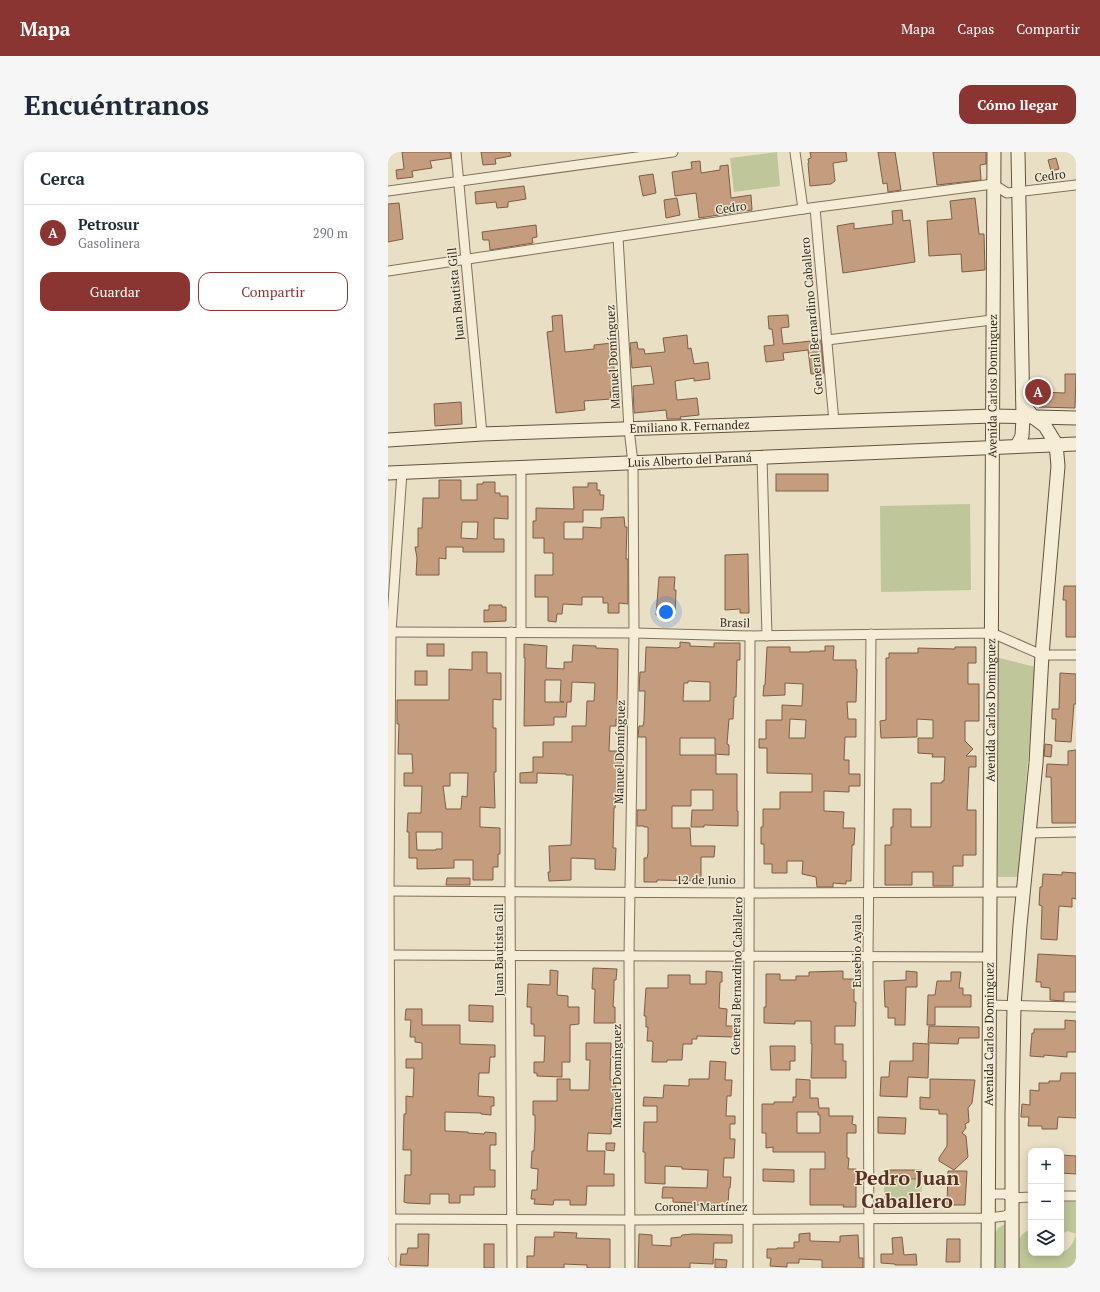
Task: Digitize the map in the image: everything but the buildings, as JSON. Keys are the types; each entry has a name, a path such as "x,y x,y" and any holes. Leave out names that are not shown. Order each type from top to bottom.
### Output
{"main road":[{"name":"Avenida Carlos Dominguez","path":"988,1268 994,152"},
{"name":"Avenida Carlos Dominguez","path":"1012,1268 1014,1006 1023,892 1036,763 1042,655 1058,466 1056,444 1044,426 1028,417 1023,399 1018,152"},
{"name":"Emiliano R. Fernandez","path":"388,440 482,434 992,416 1076,418"},
{"path":"1017,446 1028,417"},
{"name":"Luis Alberto del Paraná","path":"388,473 1076,444"}],"street":[{"name":"Juan Bautista Gill","path":"456,152 482,434"},
{"path":"388,191 673,152"},
{"path":"795,152 803,210"},
{"name":"Cedro","path":"388,271 815,208 993,184 1007,193 1076,185"},
{"name":"General Bernardino Caballero","path":"815,208 834,422"},
{"name":"Manuel Domínguez","path":"618,237 629,429 633,463 634,633 629,956 630,1268"},
{"path":"826,340 992,320"},
{"path":"762,458 767,636"},
{"name":"Juan Bautista Gill","path":"512,1268 510,892 516,632 522,468"},
{"path":"391,1268 389,1219 389,632 402,472"},
{"name":"Brasil","path":"389,632 634,633 750,636 992,633 1042,655 1076,655"},
{"name":"Eusebio Ayala","path":"869,1268 868,957 871,634"},
{"name":"General Bernardino Caballero","path":"748,1268 750,636"},
{"path":"1029,833 1076,832"},
{"name":"12 de Junio","path":"389,891 750,893 1023,892"},
{"path":"389,955 990,957"},
{"path":"989,1005 1076,1006"},
{"path":"988,1196 1005,1194 1013,1198 1028,1197"},
{"path":"1064,1196 1076,1196"},
{"name":"Coronel Martínez","path":"389,1219 630,1220 988,1218 1005,1216 1012,1212"}],"green space":[{"path":"777,152 780,186 734,192 730,158"},
{"path":"970,504 971,590 881,592 880,506"},
{"path":"999,658 1036,667 1018,877 998,877"},
{"path":"884,1180 922,1180 921,1205 884,1205"},
{"path":"1064,1201 1076,1202 1076,1234 1068,1231 1064,1233"},
{"path":"1005,1224 1009,1228 1007,1268 989,1268 994,1235 998,1228"},
{"path":"1028,1231 1028,1256 1064,1256 1064,1251 1069,1248 1076,1234 1076,1268 1018,1268 1018,1241 1024,1233"}],"place":[{"name":"Petrosur","path":"1038,392"}],"district":[{"name":"Pedro Juan Caballero","path":"907,1190"}]}
